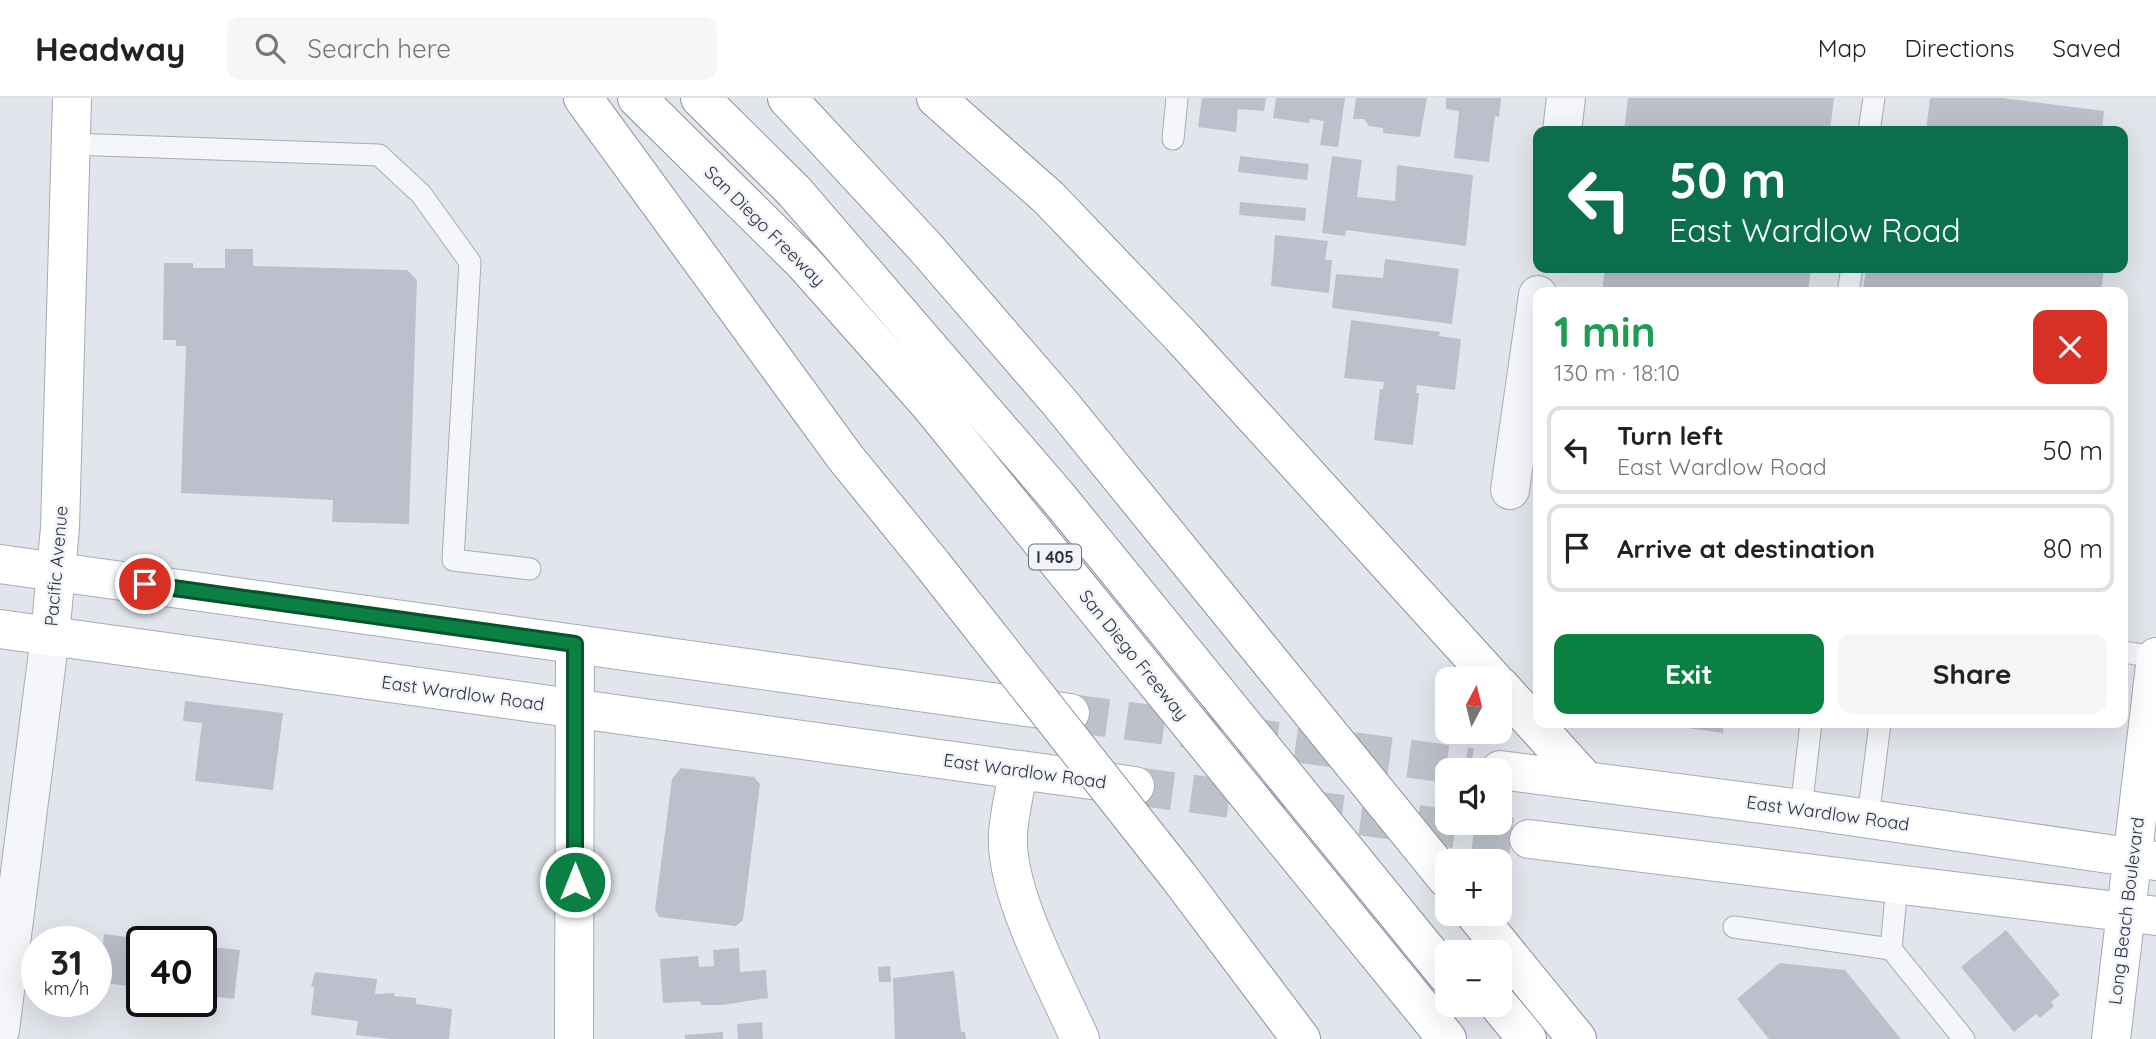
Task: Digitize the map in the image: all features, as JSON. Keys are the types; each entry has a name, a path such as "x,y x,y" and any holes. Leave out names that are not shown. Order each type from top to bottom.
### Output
{"main road":[{"name":"Pacific Avenue","path":"50,635 57,571 65,409 72,98"},
{"path":"583,98 845,457 1178,877 1301,1039"},
{"name":"San Diego Freeway","path":"637,98 803,262 930,405 1447,1039"},
{"path":"700,98 794,191 1049,485 1435,960"},
{"path":"735,98 823,189 967,349 1445,940"},
{"path":"787,98 926,248 1060,403 1435,864"},
{"path":"936,98 1040,190 1181,336 1482,667"},
{"path":"0,564 1070,713"},
{"name":"East Wardlow Road","path":"0,629 1135,786"},
{"path":"574,1039 575,644"},
{"name":"Long Beach Boulevard","path":"2111,1039 2140,914 2156,657"},
{"path":"1512,699 1533,722"},
{"path":"1538,728 1586,781"},
{"path":"1018,771 1008,837 1014,879 1029,923 1080,1039"},
{"name":"East Wardlow Road","path":"1512,772 1868,818 2144,860"},
{"path":"1529,839 2140,914"},
{"path":"1485,926 1577,1039"},
{"path":"1481,1017 1499,1039"},
{"path":"1509,1017 1527,1039"}],"street":[{"path":"1563,126 1566,98"},
{"path":"1510,490 1533,335"},
{"name":"Pacific Avenue","path":"0,1030 3,973 50,635"}],"lane":[{"path":"1173,139 1177,98"},
{"path":"1870,126 1874,98"},
{"path":"71,144 379,155 421,194 470,262 453,561 530,569"},
{"path":"2128,653 2156,657"},
{"path":"1801,809 1810,728"},
{"path":"1868,818 1879,728"},
{"path":"1891,948 1897,884"},
{"path":"1734,927 1891,948 1964,1039"}],"building":[{"path":"1202,98 1266,98 1264,111 1238,109 1236,132 1198,127"},
{"path":"1276,98 1345,98 1338,147 1320,145 1324,121 1310,119 1309,123 1273,118"},
{"path":"1356,98 1427,98 1420,137 1383,133 1383,128 1369,126 1364,119 1353,119"},
{"path":"1446,98 1501,98 1499,117 1495,116 1489,162 1454,158 1459,111 1446,109"},
{"path":"1628,98 1834,98 1831,126 1625,126"},
{"path":"1930,98 2002,98 2104,111 2102,126 1927,126"},
{"path":"1240,156 1309,164 1307,180 1238,172"},
{"path":"1332,156 1362,160 1357,197 1395,201 1397,165 1473,175 1466,246 1346,230 1345,236 1322,233"},
{"path":"1240,202 1306,208 1305,221 1239,215"},
{"path":"1275,235 1328,241 1325,260 1332,260 1329,293 1271,286"},
{"path":"225,249 253,249 253,266 407,270 417,280 409,524 332,522 333,500 181,493 186,346 176,346 176,340 163,340 164,263 193,263 193,268 225,268"},
{"path":"1385,259 1459,269 1452,324 1332,308 1336,274 1383,278"},
{"path":"1604,273 1810,273 1809,287 1603,287"},
{"path":"1865,273 2103,273 2102,287 1864,287"},
{"path":"1351,320 1440,332 1439,336 1461,339 1455,390 1417,385 1416,393 1419,393 1413,445 1374,440 1380,389 1383,389 1384,382 1344,378"},
{"path":"185,701 283,713 273,790 195,781 202,723 183,721"},
{"path":"1688,728 1724,728 1723,733"},
{"path":"681,768 754,777 760,784 743,920 736,926 659,917 655,910 672,779"},
{"path":"2006,930 2060,995 2051,1002 2054,1006 2040,1018 2036,1014 2014,1032 1961,967"},
{"path":"112,935 126,937 126,986 112,984"},
{"path":"217,948 240,950 234,999 217,997"},
{"path":"739,948 740,972 766,970 768,998 722,1005 701,1005 700,1001 663,1003 660,959 698,956 699,967 714,966 713,950"},
{"path":"1780,963 1845,970 1901,1039 1769,1039 1737,999"},
{"path":"890,966 891,982 879,982 878,967"},
{"path":"954,971 961,1032 965,1032 966,1039 895,1039 893,978"},
{"path":"315,972 377,979 375,994 395,993 394,996 416,998 416,1004 452,1009 449,1039 391,1039 356,1035 358,1021 311,1015 314,987 311,987"},
{"path":"762,1022 763,1039 738,1039 737,1024"},
{"path":"723,1032 723,1039 685,1039 685,1035"}],"tunnel":[{"path":"1070,713 1435,762"},
{"path":"1135,786 1529,839"}],"route":[{"path":"145,584 575,644 575,882"}]}
